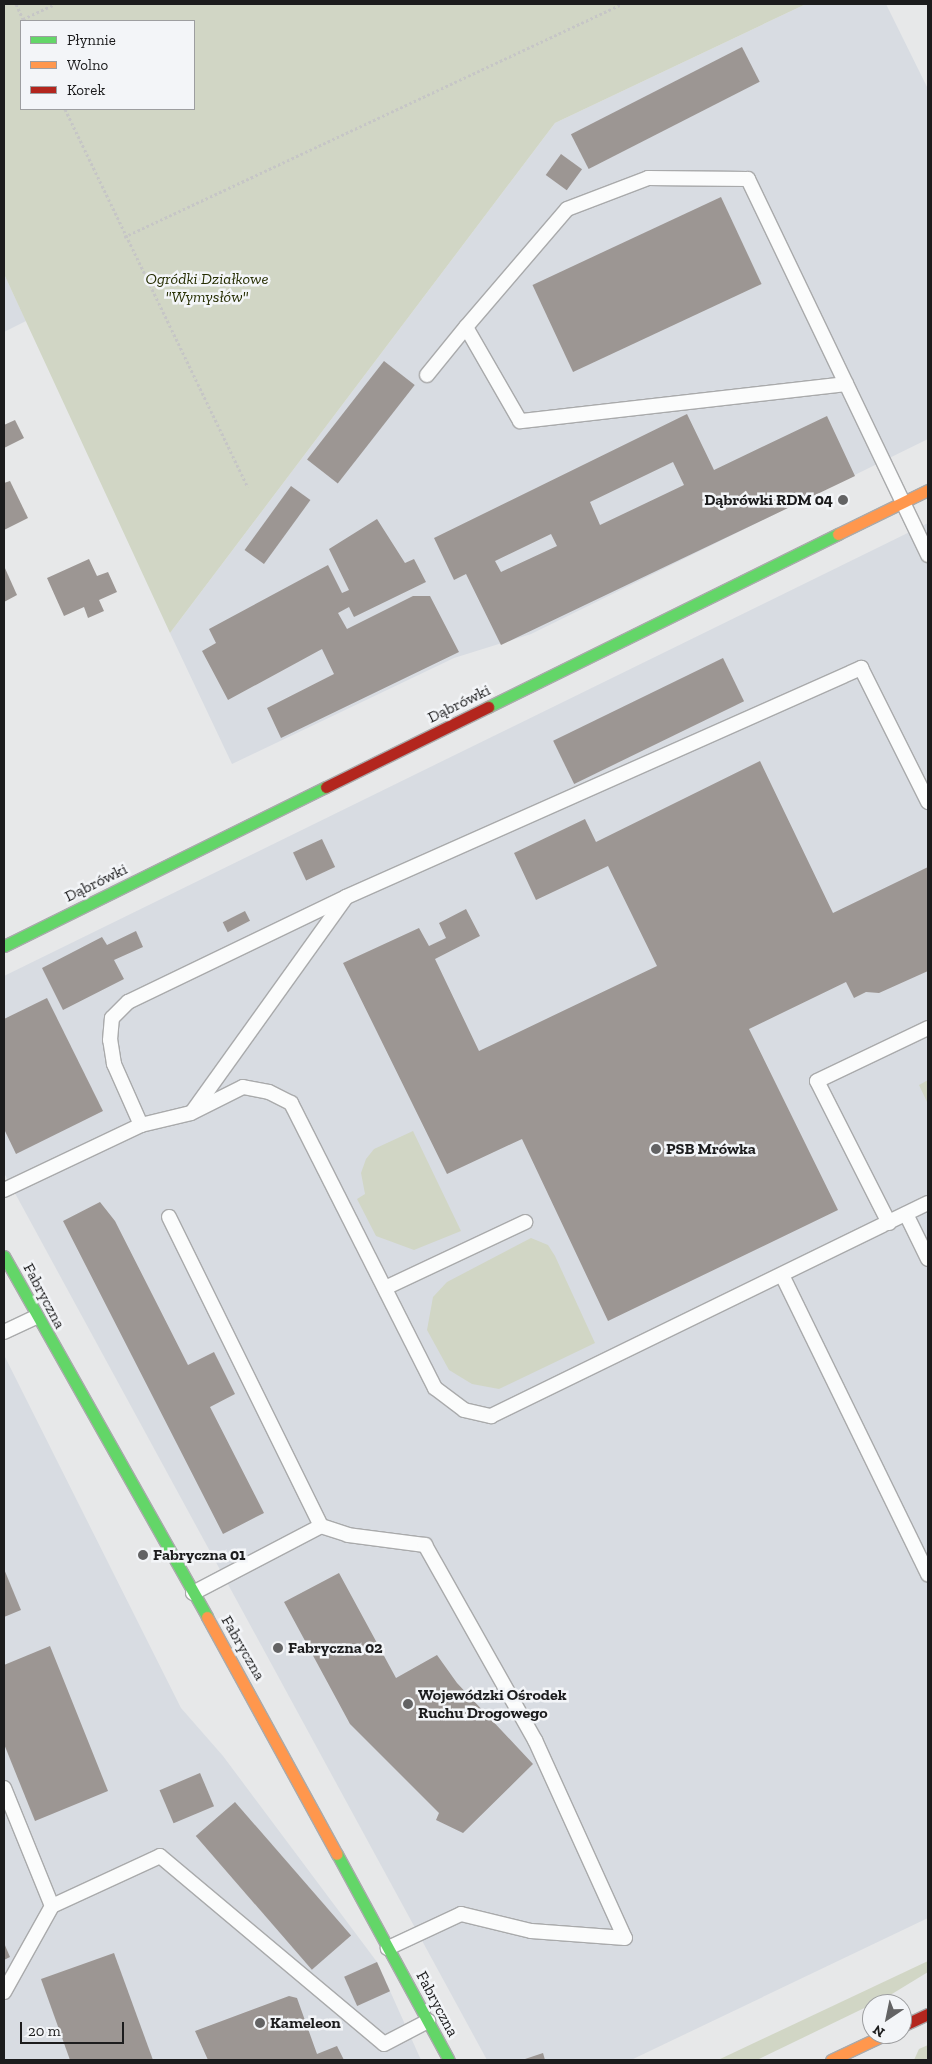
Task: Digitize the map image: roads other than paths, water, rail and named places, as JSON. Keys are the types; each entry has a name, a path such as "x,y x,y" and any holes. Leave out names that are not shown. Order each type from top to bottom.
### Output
{"street":[{"name":"Dąbrówki","path":"4,946 928,490"},
{"name":"Fabryczna","path":"4,1256 36,1317 193,1594 448,2060"},
{"path":"912,2021 928,2014"},
{"path":"831,2060 865,2044"}],"lane":[{"path":"427,374 567,209 648,178 748,179 928,555"},
{"path":"466,327 520,421 846,384"},
{"path":"141,1125 114,1064 112,1018 128,1002 152,988 346,896 861,668 928,802"},
{"path":"191,1113 346,896"},
{"path":"889,1223 817,1081 928,1028"},
{"path":"4,1190 141,1125 191,1113 243,1088 291,1103 435,1388 464,1410 491,1416 783,1277 928,1202"},
{"path":"906,1214 928,1259"},
{"path":"169,1217 321,1526 348,1535 425,1545 534,1740 625,1938 531,1931 460,1914 388,1948"},
{"path":"385,1288 525,1222"},
{"path":"783,1277 928,1574"},
{"path":"4,1332 36,1317"},
{"path":"193,1594 321,1526"},
{"path":"4,1788 52,1906"},
{"path":"4,1992 52,1906 160,1856 384,2044 428,2021"}],"place":[{"name":"Dąbrówki RDM 04","path":"843,500"},
{"name":"PSB Mrówka","path":"656,1149"},
{"name":"Fabryczna 01","path":"143,1555"},
{"name":"Fabryczna 02","path":"278,1648"},
{"name":"Wojewódzki Ośrodek Ruchu Drogowego","path":"408,1704"},
{"name":"Kameleon","path":"260,2023"}],"park label":[{"name":"Ogródki Działkowe \"Wymysłów\"","path":"207,288"}]}
